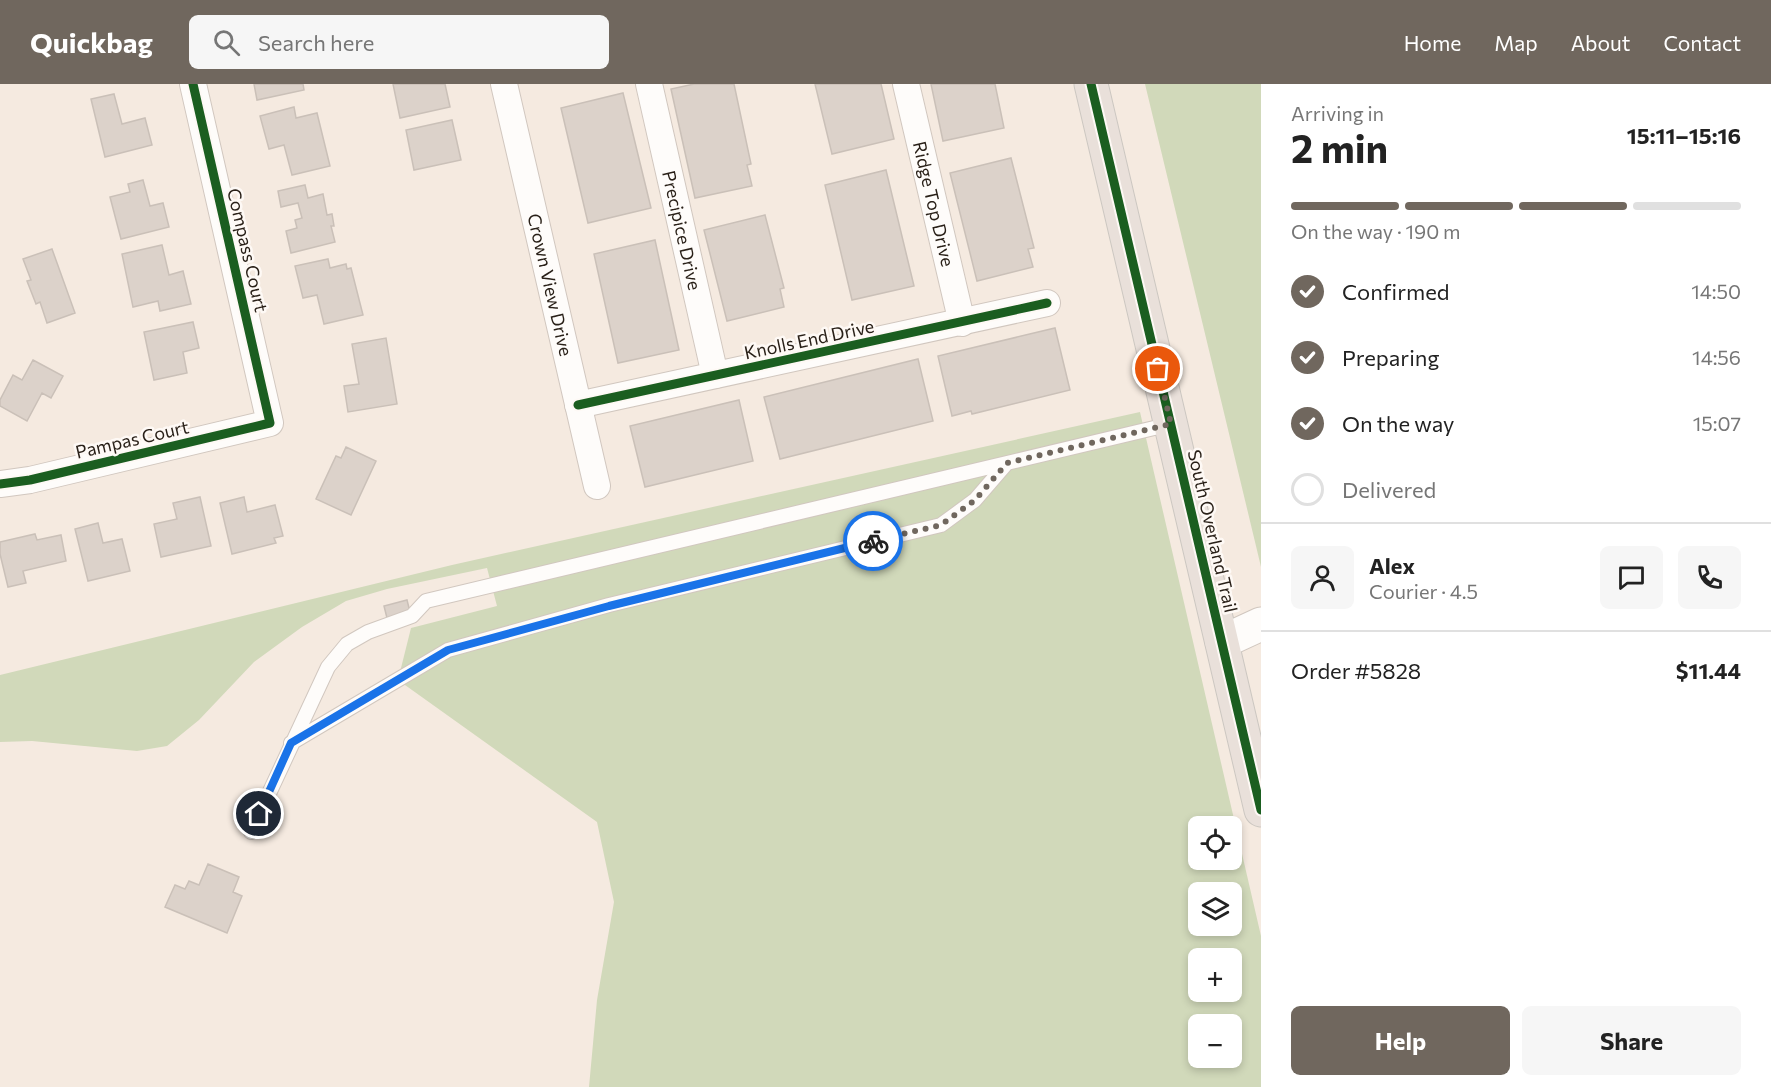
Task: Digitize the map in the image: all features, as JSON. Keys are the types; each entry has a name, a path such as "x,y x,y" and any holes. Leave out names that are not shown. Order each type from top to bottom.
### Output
{"main road":[{"name":"South Overland Trail","path":"1091,84 1261,810"}],"street":[{"name":"Compass Court","path":"193,84 270,423"},
{"name":"Crown View Drive","path":"504,84 597,486"},
{"name":"Precipice Drive","path":"649,84 715,375"},
{"name":"Ridge Top Drive","path":"906,84 962,322"},
{"name":"Knolls End Drive","path":"578,405 1047,303"},
{"name":"Pampas Court","path":"0,484 30,480 270,423"},
{"path":"1222,642 1261,624"}],"lane":[{"path":"251,832 328,667 347,644 368,632 412,616 426,601 1171,424"},
{"path":"291,743 448,650 621,603 941,525 975,500 1007,463"}],"green space":[{"path":"1145,84 1261,84 1261,567 1256,546"},
{"path":"1140,412 1233,816 1188,816 1188,870 1242,870 1242,854 1261,936 1261,1087 589,1087 597,1000 614,902 597,822 398,680 411,628 497,606 487,568 387,589 346,601 302,627 254,662 199,720 167,746 137,751 32,741 0,742 0,675 452,565"}],"building":[{"path":"254,84 303,84 304,90 257,100"},
{"path":"393,84 445,84 450,107 400,118"},
{"path":"694,84 734,84 751,164 747,165 752,186 695,198 671,89"},
{"path":"815,84 881,84 894,139 832,154"},
{"path":"931,84 995,84 1004,128 943,141"},
{"path":"623,93 651,208 588,223 561,108"},
{"path":"114,94 122,124 145,118 152,145 105,157 91,99"},
{"path":"294,107 296,118 317,113 330,166 292,175 284,145 269,149 260,116"},
{"path":"452,120 461,160 414,170 406,130"},
{"path":"1011,158 1034,248 1028,249 1033,267 977,281 950,173"},
{"path":"886,170 914,286 852,300 825,185"},
{"path":"143,180 150,206 163,203 169,227 121,239 110,197 130,192 128,184"},
{"path":"305,185 308,198 323,194 327,215 332,214 334,226 331,226 335,242 291,253 286,231 297,228 295,220 302,218 298,203 281,207 278,191"},
{"path":"765,215 784,288 780,289 784,307 727,321 704,230"},
{"path":"655,240 679,350 618,363 594,254"},
{"path":"162,245 169,275 183,271 191,304 160,311 158,301 133,307 122,254"},
{"path":"52,249 75,313 47,323 40,302 36,304 27,281 31,280 23,259"},
{"path":"328,259 330,268 346,264 347,269 351,268 363,315 324,324 317,295 303,298 295,266"},
{"path":"193,322 199,348 183,352 187,373 154,380 144,332"},
{"path":"1055,328 1070,390 972,414 971,411 952,416 938,356"},
{"path":"386,338 397,404 348,412 344,386 359,384 352,344"},
{"path":"918,359 933,421 780,459 764,397"},
{"path":"33,360 63,376 51,398 42,393 27,421 0,406 0,400 13,375 22,380"},
{"path":"739,400 753,461 645,487 630,426"},
{"path":"346,447 376,461 351,515 316,499 336,456 341,458"},
{"path":"200,497 211,546 161,557 154,524 177,519 173,503"},
{"path":"244,497 247,512 275,505 283,536 274,538 276,543 232,554 220,503"},
{"path":"98,523 103,543 122,539 130,571 88,581 75,529"},
{"path":"35,534 37,540 61,535 66,561 23,571 26,583 8,587 0,554 0,542"},
{"path":"407,600 410,612 387,618 384,606"},
{"path":"208,864 239,877 233,892 242,896 227,933 165,907 175,885 185,889 189,881 199,885"}],"cycle path":[{"path":"0,484 30,480 270,423 193,84"},
{"path":"1091,84 1261,810"},
{"path":"578,405 1047,303"}],"way so far":[{"path":"873,541 941,525 975,500 1007,463 1171,424 1158,369"}],"route":[{"path":"259,814 291,743 448,650 609,606 873,541"}]}
